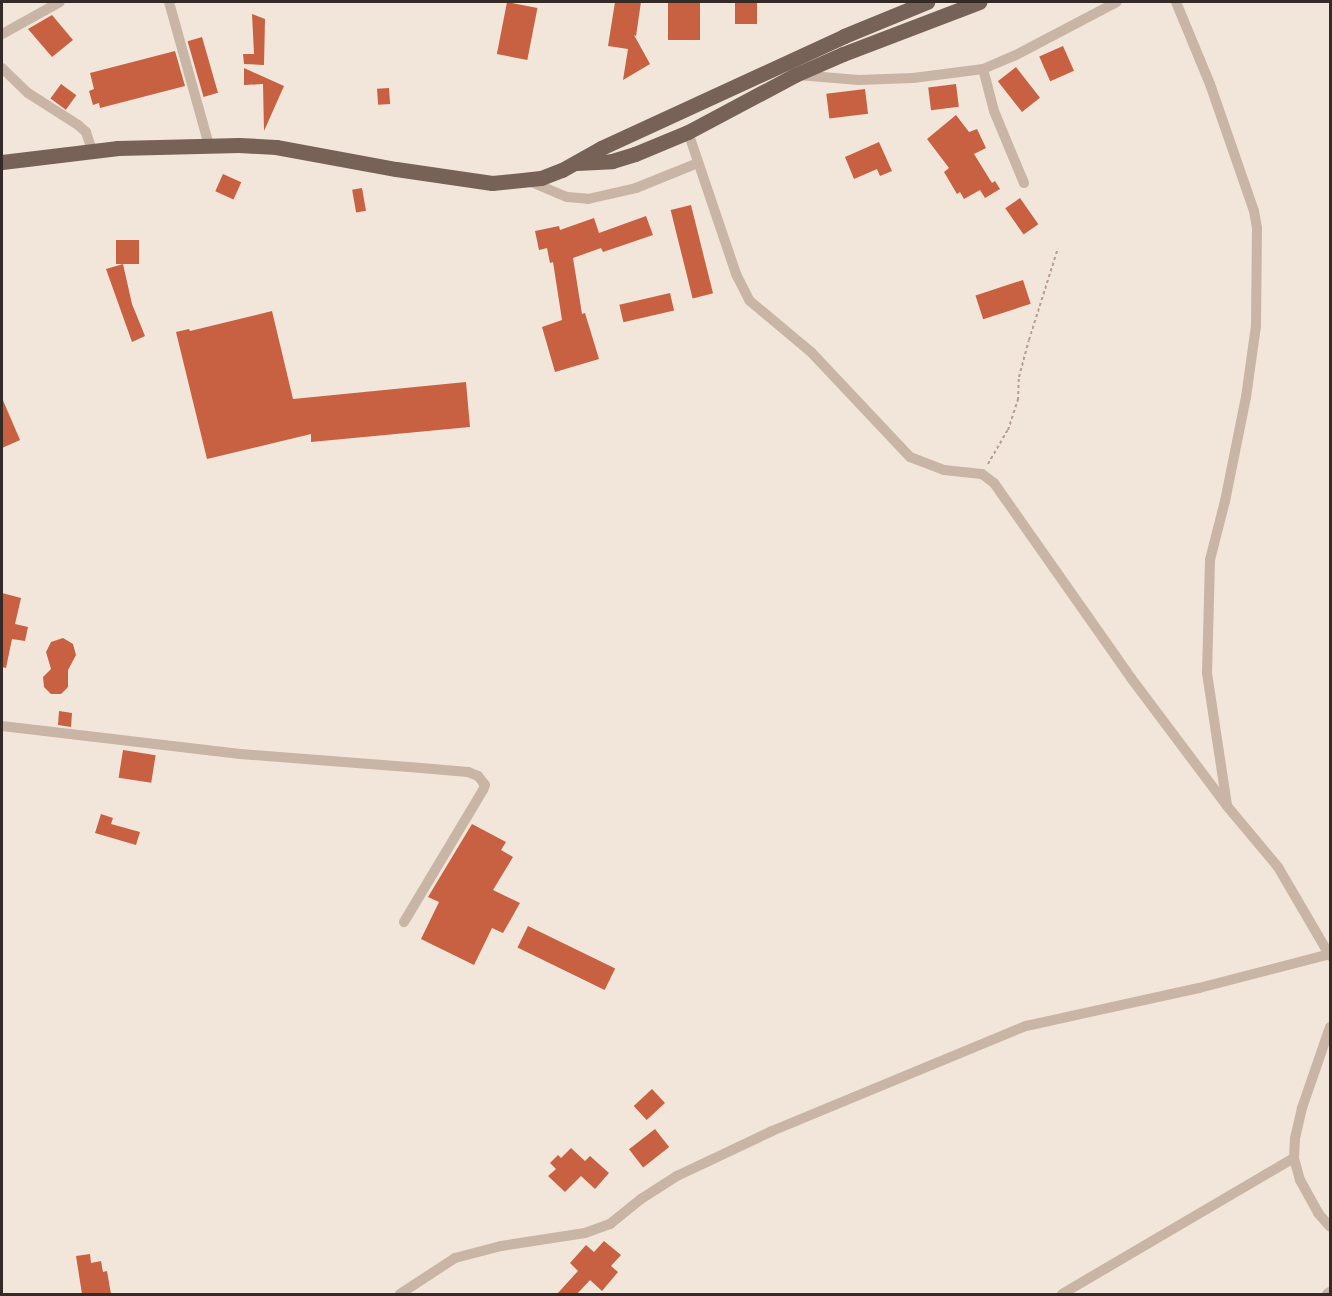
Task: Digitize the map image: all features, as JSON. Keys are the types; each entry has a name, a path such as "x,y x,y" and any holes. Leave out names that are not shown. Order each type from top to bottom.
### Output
{"main road":[{"path":"2,162 92,150 209,145 276,147 449,178 492,183 526,180 552,174 577,163 601,148 824,45 927,2"},
{"path":"577,163 612,162 688,132 795,75 853,50 979,2"}],"street":[{"path":"2,34 60,2"},
{"path":"169,2 209,145"},
{"path":"795,75 859,80 913,78 983,69 1014,57 1117,2"},
{"path":"1176,2 1210,84 1254,211 1257,228 1255,338 1246,397 1225,501 1210,560 1207,673 1227,806"},
{"path":"2,68 36,99 86,132 92,150"},
{"path":"983,69 994,111 1024,183"},
{"path":"400,1294 455,1258 501,1246 585,1233 610,1224 641,1199 677,1176 772,1131 1026,1026 1199,988 1330,955 1278,867 1227,806 1131,678 1005,495 982,474 944,470 910,457 896,445 811,352 750,301 736,274 688,132"},
{"path":"526,180 567,197 588,199 636,188 698,163"},
{"path":"2,726 240,754 420,768 478,776 485,785 483,790 404,922"},
{"path":"1330,1027 1302,1107 1295,1138 1294,1158 1300,1180 1318,1213 1330,1227"},
{"path":"1062,1294 1294,1158"}],"path":[{"path":"982,474 1008,430 1018,400 1019,377 1029,340 1058,248"}],"building":[{"path":"507,2 537,8 527,60 497,54"},
{"path":"615,2 641,2 636,36 634,35 650,64 623,80 628,49 608,46"},
{"path":"668,2 700,2 700,40 668,40"},
{"path":"735,2 757,2 757,24 735,24"},
{"path":"252,14 265,19 264,65 244,64 243,54 254,54"},
{"path":"52,15 73,40 52,57 28,29"},
{"path":"202,37 218,93 204,97 188,41"},
{"path":"1063,46 1074,71 1050,81 1039,57"},
{"path":"175,51 185,86 100,108 99,103 93,105 89,91 94,89 90,73"},
{"path":"1016,67 1040,98 1022,112 998,81"},
{"path":"244,68 284,86 264,131 263,84 244,85"},
{"path":"61,84 76,95 66,110 50,99"},
{"path":"956,84 959,107 931,110 928,87"},
{"path":"389,88 390,104 378,105 377,89"},
{"path":"865,89 868,114 829,119 826,94"},
{"path":"956,115 969,132 977,129 986,148 974,154 992,183 995,181 1000,189 985,198 980,190 964,199 960,192 957,194 944,172 949,168 927,139"},
{"path":"879,142 892,171 880,176 877,169 854,179 845,157"},
{"path":"223,174 241,182 234,199 215,191"},
{"path":"362,188 366,211 356,212 352,190"},
{"path":"1020,198 1038,224 1024,235 1005,208"},
{"path":"691,205 713,293 693,298 671,210"},
{"path":"646,216 653,235 603,252 601,248 573,258 582,314 585,313 599,359 555,372 542,327 562,320 553,262 550,263 547,248 539,250 535,231 559,226 560,230 594,218 599,233"},
{"path":"116,240 139,240 139,264 116,264"},
{"path":"123,264 132,304 145,336 132,342 106,269"},
{"path":"1023,280 1031,304 983,319 975,295"},
{"path":"670,293 674,311 623,322 619,305"},
{"path":"272,311 293,399 466,382 470,427 311,442 311,434 207,459 176,332 189,329 190,331"},
{"path":"2,398 20,440 2,448"},
{"path":"2,593 21,598 15,624 28,627 25,641 12,639 6,668 2,667"},
{"path":"63,638 73,644 76,655 68,670 68,687 61,694 51,694 44,687 43,677 51,669 46,652 51,642"},
{"path":"59,711 72,713 71,727 58,725"},
{"path":"123,750 156,755 151,783 119,778"},
{"path":"101,814 113,818 111,824 140,832 136,845 95,833"},
{"path":"472,824 506,842 501,850 513,857 493,890 520,903 503,933 492,928 474,965 421,939 439,902 428,897"},
{"path":"528,926 615,969 605,990 517,948"},
{"path":"652,1089 665,1103 647,1120 634,1106"},
{"path":"655,1129 669,1147 643,1167 629,1149"},
{"path":"571,1148 585,1161 590,1156 609,1173 595,1189 581,1176 565,1192 548,1176 556,1169 550,1163 558,1155 561,1158"},
{"path":"604,1241 621,1255 611,1266 618,1272 602,1291 590,1280 577,1294 557,1294 578,1271 570,1263 586,1245 594,1252"},
{"path":"90,1254 91,1263 101,1261 103,1272 107,1271 111,1294 82,1294 76,1256"}]}
